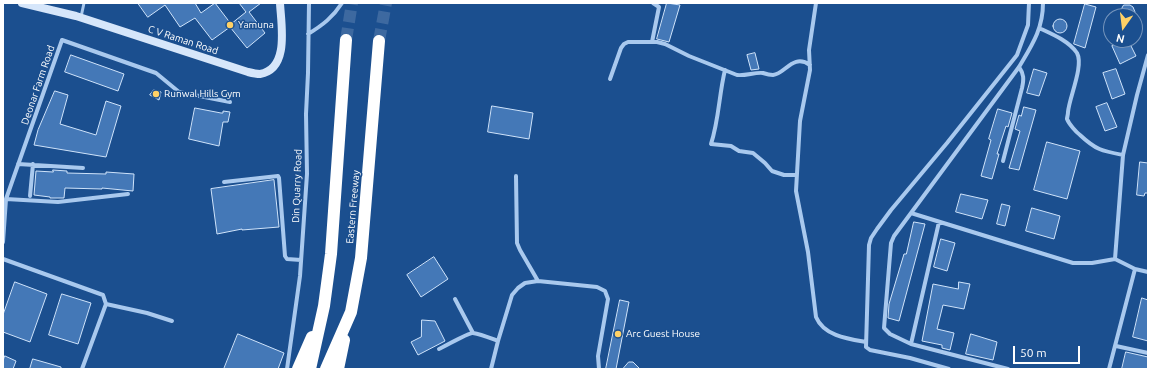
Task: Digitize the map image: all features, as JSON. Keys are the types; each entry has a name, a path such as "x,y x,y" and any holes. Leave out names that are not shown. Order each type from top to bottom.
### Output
{"highway":[{"name":"Eastern Freeway","path":"310,369 324,306 330,254 335,205 346,40"},
{"name":"Eastern Freeway","path":"326,369 351,312 360,258 379,41"},
{"path":"298,369 324,306"},
{"path":"338,369 351,312"}],"street":[{"name":"C V Raman Road","path":"22,3 80,17 248,72 260,74 271,69 279,59 282,48 280,3"},
{"name":"Din Quarry Road","path":"287,369 301,260 307,174 306,114 309,3"},
{"path":"308,34 336,14 342,3"},
{"path":"652,42 659,7 653,3"},
{"path":"816,3 809,50 810,70 800,121 796,191 808,252 816,317 820,325 830,332 848,339 866,342"},
{"path":"949,369 910,358 870,350 866,347 868,245 871,238 891,210 1017,55 1028,25 1029,3"},
{"path":"1008,369 911,344 890,334 884,328 891,243 894,236 1019,66 1038,33 1043,14 1043,3"},
{"path":"1039,28 1056,36 1077,54 1079,60 1078,74 1069,103 1067,118 1077,132 1093,147 1104,152 1124,155"},
{"name":"Deonar Farm Road","path":"3,242 6,199 62,40 156,73 179,92 230,102"},
{"path":"610,79 624,44 634,41 665,44 689,56 742,75 762,73 772,75 776,74 788,65 799,61 807,62 810,65"},
{"path":"1115,259 1124,155 1137,95 1148,55"},
{"path":"1003,160 1024,79 1023,73 1019,66"},
{"path":"725,70 715,133 711,144 731,146 739,151 753,153 772,171 784,175 796,175"},
{"path":"18,164 83,168"},
{"path":"30,196 33,164"},
{"path":"224,182 278,176 280,178 285,256 287,259 301,260"},
{"path":"516,176 517,243 538,281"},
{"path":"6,199 58,202 128,194"},
{"path":"911,213 1073,263 1092,263 1115,259 1135,269 1148,272"},
{"path":"911,344 939,222"},
{"path":"3,259 103,294 106,304 82,369"},
{"path":"1109,369 1135,269"},
{"path":"490,369 512,295 525,283 538,281 597,287 605,291 608,299 598,356 599,369"},
{"path":"455,299 473,333"},
{"path":"106,304 146,313 172,321"},
{"path":"439,349 449,345 468,333 473,333 498,341"},
{"path":"1116,346 1148,354"}],"lane":[{"path":"80,17 84,3"}],"building":[{"name":"Yamuna","path":"138,3 195,3 201,13 215,3 231,24 246,12 239,3 261,3 249,12 265,33 247,48 230,27 212,40 195,18 180,27 165,5 148,17"},
{"path":"667,3 680,5 669,42 657,39"},
{"path":"1085,4 1096,7 1085,48 1074,44"},
{"path":"1124,5 1130,5 1133,8 1122,8"},
{"path":"1057,19 1063,19 1067,23 1067,29 1063,33 1057,33 1053,29 1053,23"},
{"path":"1113,48 1132,48 1136,56 1120,64"},
{"path":"755,53 759,69 751,70 747,55"},
{"path":"71,55 124,74 118,91 65,72"},
{"path":"1034,69 1047,73 1039,96 1027,93"},
{"path":"1116,69 1125,94 1112,99 1103,73"},
{"name":"Runwal Hills Gym","path":"154,90 161,92 159,100 150,95"},
{"path":"55,91 68,95 60,124 96,135 106,101 121,106 106,157 34,145 38,130"},
{"path":"1107,103 1117,127 1105,131 1096,107"},
{"path":"492,106 533,113 529,139 488,132"},
{"path":"1024,107 1036,110 1019,170 1009,168 1020,131 1015,129 1019,115 1021,116"},
{"path":"195,108 221,113 223,113 223,111 230,112 228,122 223,122 219,146 189,139"},
{"path":"998,109 1012,113 997,154 999,154 992,179 981,176 991,140 989,139"},
{"path":"1047,142 1080,151 1067,199 1034,190"},
{"path":"1140,162 1148,163 1148,193 1145,193 1144,196 1137,195"},
{"path":"53,170 67,171 67,173 106,174 106,172 134,174 133,191 102,188 65,188 64,198 50,198 34,195 36,171 53,172"},
{"path":"274,180 279,227 242,229 217,234 211,189"},
{"path":"961,194 988,200 982,219 956,212"},
{"path":"1002,204 1010,206 1005,226 997,224"},
{"path":"1032,208 1060,216 1054,239 1026,231"},
{"path":"914,222 925,224 899,321 888,318 889,304 904,254 906,254"},
{"path":"941,239 955,243 947,271 934,267"},
{"path":"434,257 448,279 421,297 407,275"},
{"path":"15,282 47,294 30,342 3,332 3,315"},
{"path":"959,282 970,284 964,309 943,305 937,329 954,333 950,350 942,348 942,345 922,341 933,284 958,289"},
{"path":"62,294 91,303 78,344 49,335"},
{"path":"1142,298 1148,300 1148,341 1133,337"},
{"name":"Arc Guest House","path":"620,300 629,302 616,369 606,369"},
{"path":"422,320 435,321 445,341 418,355 411,342 421,337"},
{"path":"238,334 284,353 278,369 224,369"},
{"path":"971,334 997,342 993,360 966,354"},
{"path":"1126,352 1148,357 1148,369 1122,369"},
{"path":"5,356 16,361 13,369 3,369 3,361"},
{"path":"33,359 61,367 61,369 30,369"},
{"name":"Arc Guest House","path":"629,362 633,362 640,369 623,369"}],"tunnel":[{"path":"346,40 352,3"},
{"path":"379,41 386,3"}],"place":[{"name":"Yamuna","path":"230,25"},
{"name":"Runwal Hills Gym","path":"156,94"},
{"name":"Arc Guest House","path":"618,334"}]}
